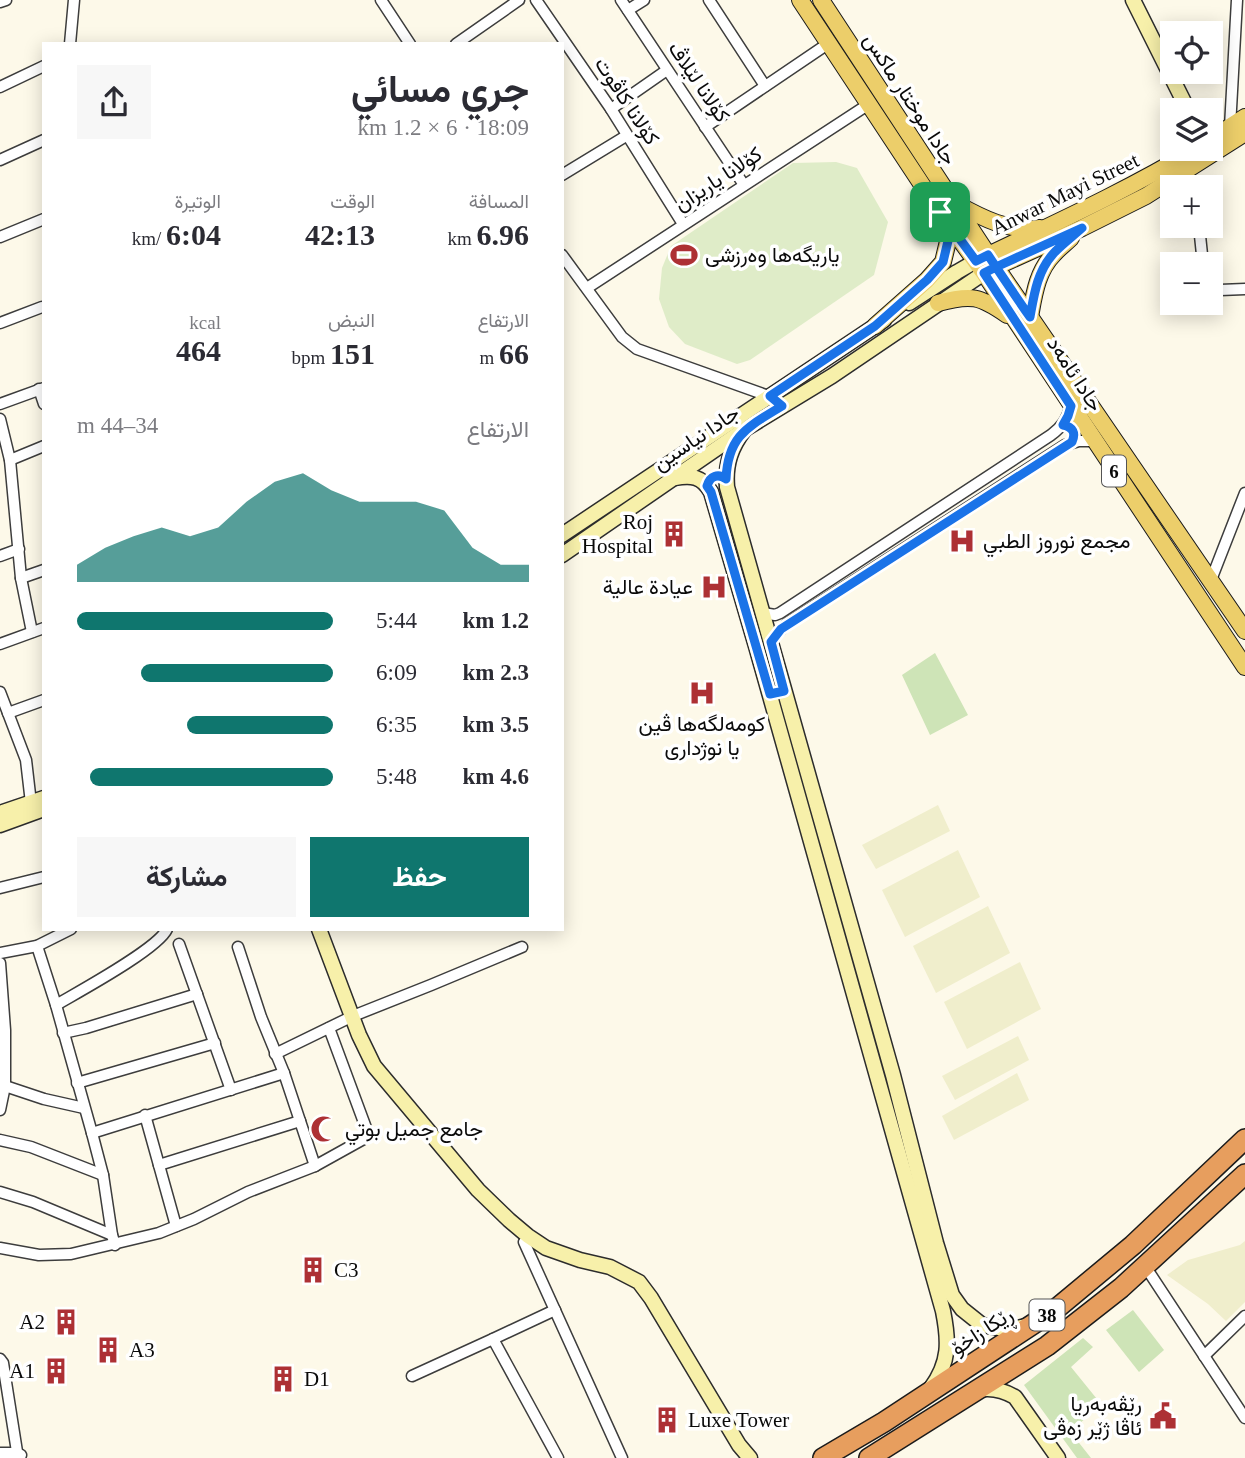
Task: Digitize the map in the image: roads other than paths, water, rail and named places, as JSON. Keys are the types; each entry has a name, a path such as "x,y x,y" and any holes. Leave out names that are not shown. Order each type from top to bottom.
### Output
{"highway":[{"name":"ڕێکا زاخۆ","path":"823,1458 884,1422 1056,1309 1132,1245 1245,1139"},
{"name":"38","path":"876,1456 1047,1346 1121,1288 1245,1174"}],"main road":[{"name":"6","path":"800,0 870,104 946,207"},
{"name":"جادا موختار ماكس","path":"821,0 946,207 986,264"},
{"name":"Anwar Mayi Street","path":"1193,175 1240,134 1245,117"},
{"name":"Anwar Mayi Street","path":"986,264 1049,226 1091,207 1175,161"},
{"name":"Anwar Mayi Street","path":"986,264 1082,228 1160,191"},
{"path":"875,326 927,280 943,262 948,241 946,207 998,224 1028,229 1049,226"},
{"path":"938,303 970,297 987,301 1023,319 1043,267 1053,254 1082,228"},
{"name":"جادا ئامەد","path":"986,264 1245,631"},
{"name":"جادا ئامەد","path":"1023,319 1071,406 1245,667"}],"street":[{"path":"0,2 6,0"},
{"path":"69,42 74,0"},
{"path":"459,42 519,0"},
{"name":"کۆلانا کاڤوت","path":"536,0 611,109 683,225"},
{"name":"کۆلانا لێلاڤ","path":"621,0 744,185"},
{"path":"628,10 644,0"},
{"path":"709,0 765,86"},
{"path":"1133,0 1182,98"},
{"path":"387,2 409,42"},
{"path":"1235,3 1240,134"},
{"path":"705,127 829,43"},
{"path":"0,87 42,67"},
{"path":"611,109 667,69"},
{"name":"کۆلانا یاریزان","path":"587,288 870,104"},
{"path":"564,175 626,136"},
{"path":"0,160 42,141"},
{"path":"0,237 42,220"},
{"path":"564,259 622,337 636,349 770,396 782,406"},
{"name":"جادا نیاسین","path":"564,554 745,429 832,376 938,303 986,264"},
{"name":"جادا نیاسین","path":"564,534 957,272 986,264"},
{"path":"1223,290 1245,289"},
{"path":"0,323 42,308"},
{"path":"0,404 41,388"},
{"path":"763,613 780,613 1040,443 1063,425 1071,406"},
{"path":"0,419 10,460 22,578 32,632"},
{"path":"1063,425 1069,426 1073,431 1072,442"},
{"path":"745,429 730,452 726,479 771,642 777,692 813,850 877,1082 930,1243 952,1295 962,1309 982,1325 1008,1330 1034,1324"},
{"path":"771,642 787,624 1072,442 1094,442"},
{"path":"10,460 42,447"},
{"path":"707,486 717,475 726,479"},
{"path":"675,478 698,478 711,492 828,846 894,1080 947,1334 947,1356 940,1377 926,1394"},
{"path":"1211,580 1245,493"},
{"path":"0,556 19,549"},
{"path":"22,578 42,571"},
{"path":"780,613 787,624"},
{"path":"0,644 42,629"},
{"path":"0,692 39,803"},
{"path":"8,713 42,700"},
{"path":"0,813 39,803"},
{"path":"0,824 39,803"},
{"path":"813,850 828,846"},
{"path":"0,888 42,878"},
{"path":"835,929 850,924"},
{"path":"0,953 37,946 67,931"},
{"path":"56,1005 157,942 166,931"},
{"path":"318,931 351,1017 374,1066 478,1190 528,1236 546,1248 580,1260 610,1266 639,1282 739,1445 750,1458"},
{"path":"179,944 231,1090"},
{"path":"37,946 103,1175 113,1240"},
{"path":"238,947 315,1166"},
{"path":"275,1054 351,1017 522,947"},
{"path":"0,963 5,1086 0,1110"},
{"path":"63,1033 197,994"},
{"path":"351,1017 356,1042 371,1073 475,1197 524,1242 549,1258 607,1273 636,1289 741,1458"},
{"path":"0,1248 38,1255 71,1254 113,1240 159,1233 248,1192 315,1166 369,1136 329,1028"},
{"path":"77,1083 215,1043"},
{"path":"92,1133 284,1073"},
{"path":"877,1082 894,1080"},
{"path":"5,1086 84,1108"},
{"path":"145,1115 176,1226"},
{"path":"159,1165 300,1121"},
{"path":"0,1140 31,1147 103,1175"},
{"path":"0,1192 33,1202 113,1240"},
{"path":"524,1242 622,1458"},
{"path":"1145,1266 1245,1418"},
{"path":"412,1376 555,1310"},
{"path":"1204,1356 1245,1316"},
{"path":"493,1339 558,1458"},
{"path":"0,1359 3,1363 5,1402 20,1456 0,1453"},
{"path":"1026,1360 1013,1380 1015,1397 1052,1456"},
{"path":"978,1390 993,1389 1015,1397"}],"place":[{"name":"ياريگەها وەرزشی","path":"684,255"},
{"name":"Roj Hospital","path":"674,534"},
{"name":"مجمع نوروز الطبي","path":"962,541"},
{"name":"عيادة عالية","path":"714,587"},
{"name":"کومەلگەها ڤین یا نوژداری","path":"702,693"},
{"name":"جامع جميل بوتي","path":"324,1129"},
{"name":"C3","path":"313,1270"},
{"name":"A2","path":"66,1322"},
{"name":"A3","path":"108,1350"},
{"name":"A1","path":"56,1371"},
{"name":"D1","path":"283,1379"},
{"name":"رێڤەبەریا ئاڤا ژێر زەڤی","path":"1163,1416"},
{"name":"Luxe Tower","path":"667,1420"}]}
